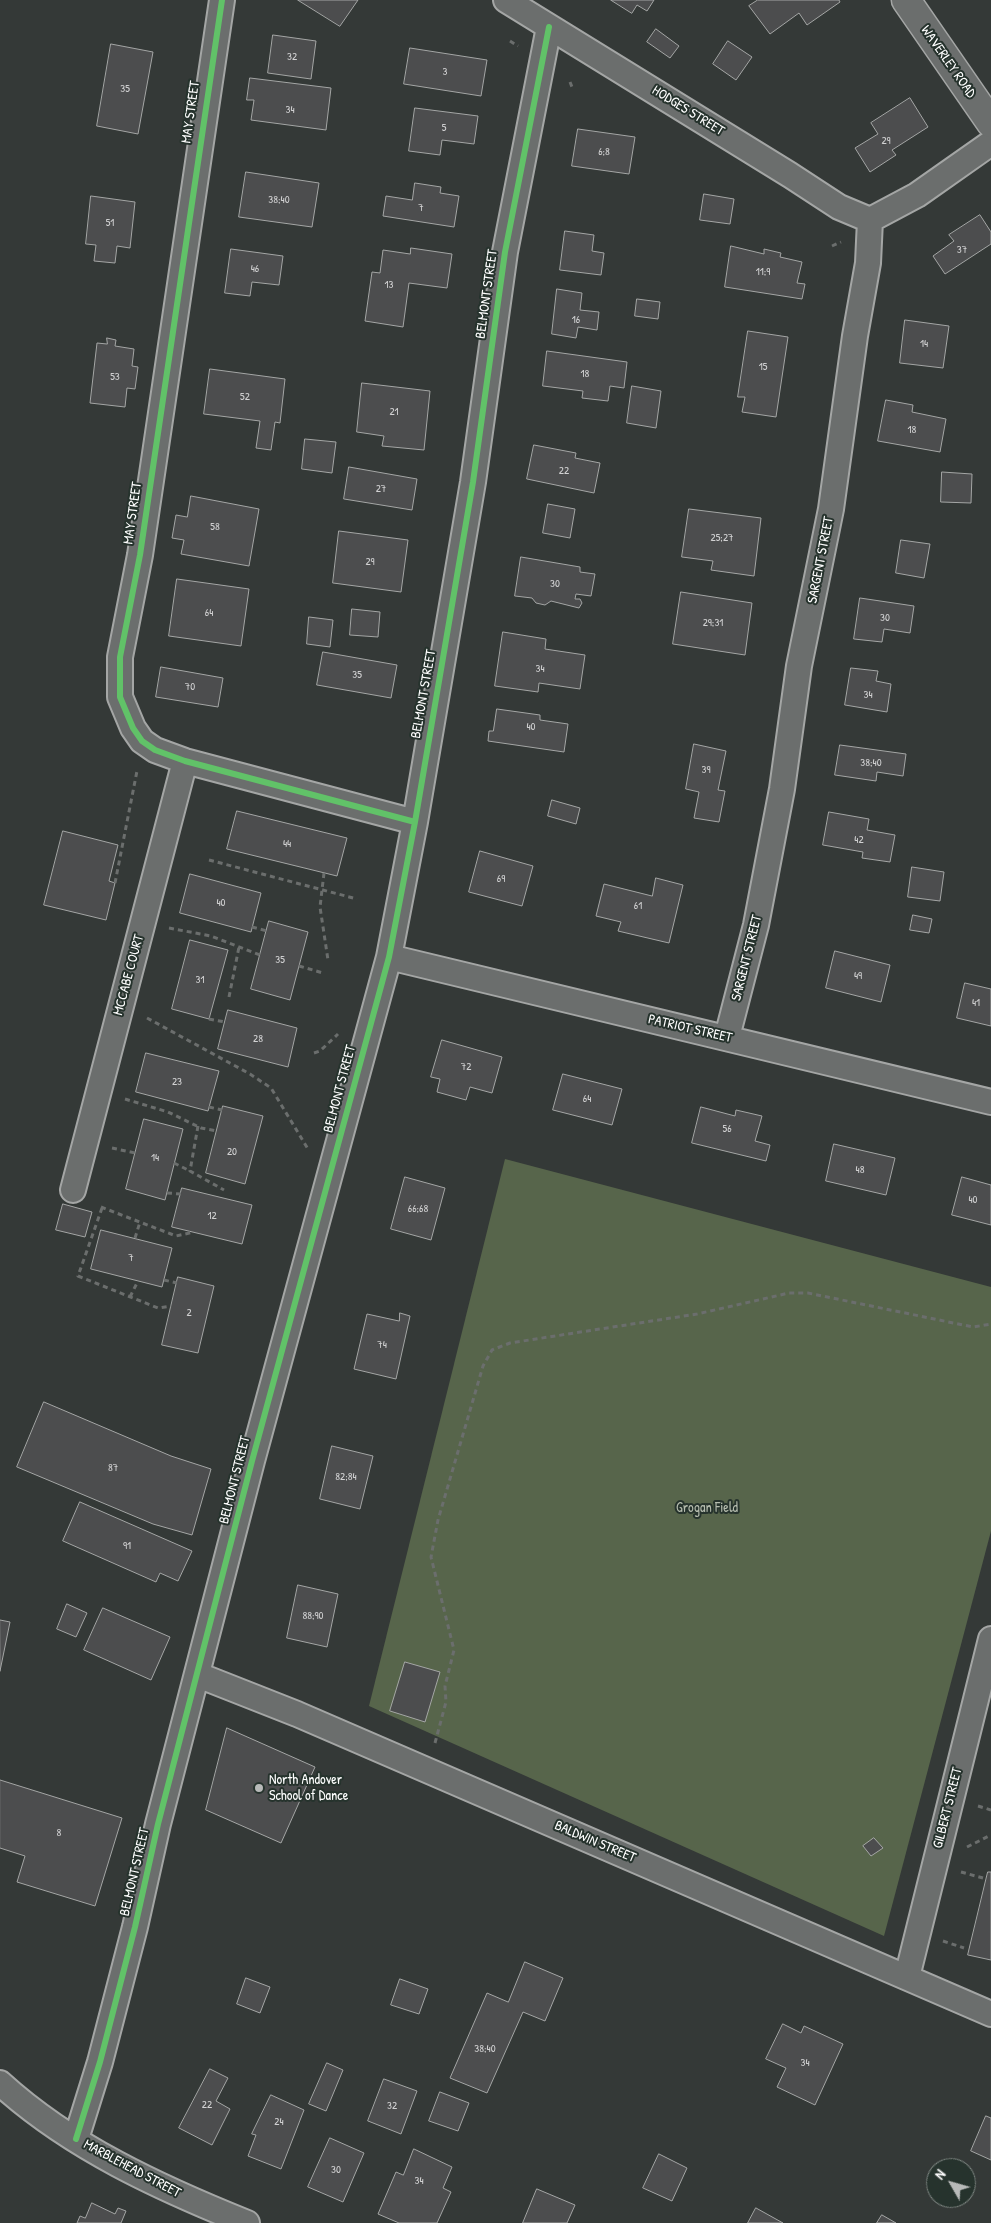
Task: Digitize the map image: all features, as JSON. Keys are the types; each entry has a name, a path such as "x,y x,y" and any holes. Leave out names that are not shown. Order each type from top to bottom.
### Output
{"street":[{"name":"MAY STREET","path":"222,0 140,556 120,657 120,697 133,728 142,741 155,750 185,761 415,822"},
{"name":"HODGES STREET","path":"506,0 672,101 839,207 870,220"},
{"name":"WAVERLEY ROAD","path":"906,0 991,123"},
{"name":"BELMONT STREET","path":"76,2139 100,2062 135,1927 158,1824 250,1469 389,957 415,822 473,482 505,252 549,27"},
{"path":"870,220 917,196 991,143"},
{"name":"SARGENT STREET","path":"727,1037 756,925 782,789 799,666 831,509 855,336 868,263 870,220"},
{"name":"MCCABE COURT","path":"73,1190 185,761"},
{"name":"PATRIOT STREET","path":"389,957 991,1102"},
{"name":"GILBERT STREET","path":"907,1977 991,1639"},
{"name":"BALDWIN STREET","path":"198,1675 297,1714 991,2014"},
{"name":"MARBLEHEAD STREET","path":"0,2083 45,2119 76,2139 149,2179 247,2223"}],"path":[{"path":"570,82 572,87"},
{"path":"832,246 841,242"},
{"path":"115,883 132,806 138,768"},
{"path":"209,860 357,899"},
{"path":"324,873 320,906 328,960"},
{"path":"252,927 267,931"},
{"path":"168,928 211,936 260,955"},
{"path":"229,997 239,947"},
{"path":"299,966 323,973"},
{"path":"145,1017 250,1074 271,1088 312,1157 329,1177"},
{"path":"210,1019 225,1022"},
{"path":"314,1053 320,1051 340,1033"},
{"path":"124,1099 168,1112 198,1126 217,1131"},
{"path":"209,1107 222,1110"},
{"path":"190,1171 198,1126"},
{"path":"111,1148 135,1153"},
{"path":"174,1163 224,1190"},
{"path":"73,1190 102,1208 176,1236 194,1232"},
{"path":"167,1193 181,1194"},
{"path":"102,1208 78,1276 158,1308 172,1306"},
{"path":"135,1238 140,1222"},
{"path":"164,1280 177,1284"},
{"path":"130,1297 138,1281"},
{"path":"424,1769 435,1743 446,1702 445,1686 454,1650 431,1557 438,1520 483,1366 492,1350 510,1343 697,1314 789,1293 808,1293 973,1327 991,1324"},
{"path":"967,1847 991,1835"},
{"path":"960,1872 983,1878"},
{"path":"943,1941 964,1948"}],"green space":[{"name":"Grogan Field","path":"505,1159 991,1287 991,1531 884,1936 369,1706"}],"building":[{"path":"298,0 358,0 340,26"},
{"path":"611,0 654,0 647,11 637,5 632,13"},
{"path":"758,0 839,0 840,2 807,25 799,13 770,34 749,6"},
{"path":"656,29 679,46 670,58 647,42"},
{"path":"273,35 316,41 311,79 268,73"},
{"path":"728,41 752,57 736,80 713,64"},
{"path":"111,44 153,52 138,134 97,126"},
{"path":"410,48 487,60 481,96 404,84"},
{"path":"250,78 331,88 326,130 251,120 254,100 247,100"},
{"path":"910,98 928,127 892,150 896,155 870,172 855,148 878,134 871,123"},
{"path":"415,108 478,116 474,144 442,140 440,155 409,151"},
{"path":"578,129 635,137 629,174 572,166"},
{"path":"246,172 319,183 312,227 239,217"},
{"path":"415,183 441,187 440,193 459,196 454,227 383,216 386,196 412,200"},
{"path":"704,194 734,199 730,224 700,220"},
{"path":"91,196 135,202 130,248 117,246 115,263 94,261 96,245 86,244"},
{"path":"980,215 991,232 991,244 945,274 933,256 954,241 949,235"},
{"path":"565,231 594,235 592,251 604,253 601,275 560,270"},
{"path":"731,246 764,254 764,249 781,253 780,257 802,262 797,283 805,284 802,299 725,287"},
{"path":"411,248 452,254 447,288 409,283 403,327 365,321 372,272 380,273 383,250 410,254"},
{"path":"231,249 283,256 279,285 252,282 250,296 225,293"},
{"path":"557,289 582,293 580,310 599,312 597,330 578,327 576,338 552,334"},
{"path":"637,299 660,302 658,319 635,316"},
{"path":"905,320 949,326 943,368 900,363"},
{"path":"748,331 788,337 776,417 742,412 745,397 738,397"},
{"path":"107,338 116,340 115,346 134,349 132,366 138,367 135,389 127,388 125,407 90,403 97,343 107,344"},
{"path":"547,351 627,362 624,388 610,386 608,401 582,398 583,391 543,386"},
{"path":"210,369 285,379 280,423 275,422 271,450 256,448 260,421 204,414"},
{"path":"362,383 430,391 424,450 382,446 384,436 357,432"},
{"path":"632,386 661,391 656,428 627,423"},
{"path":"886,400 913,405 912,412 946,419 940,452 878,441"},
{"path":"305,439 336,442 332,473 302,469"},
{"path":"534,445 576,453 575,458 600,463 594,493 527,479"},
{"path":"349,467 417,479 412,510 344,499"},
{"path":"942,472 972,474 971,503 941,502"},
{"path":"191,496 259,509 249,566 181,554 184,540 172,538 176,515 187,517"},
{"path":"548,504 575,509 570,538 543,533"},
{"path":"689,509 761,518 754,576 711,570 713,561 682,557"},
{"path":"339,531 408,540 401,592 333,583"},
{"path":"901,540 930,544 924,578 896,573"},
{"path":"521,557 580,567 580,572 595,574 591,596 576,594 575,599 580,599 582,603 579,608 551,601 545,605 536,603 532,598 515,596"},
{"path":"177,579 249,589 241,646 169,636"},
{"path":"681,592 752,603 745,655 673,644"},
{"path":"860,598 914,606 910,633 884,629 882,642 854,639"},
{"path":"352,609 380,612 378,637 350,635"},
{"path":"309,617 333,620 330,647 307,644"},
{"path":"503,632 546,639 545,649 585,655 580,689 539,683 538,692 495,686"},
{"path":"323,652 397,665 391,698 317,685"},
{"path":"161,667 223,678 218,707 156,697"},
{"path":"851,668 878,671 876,681 891,684 887,712 845,705"},
{"path":"497,709 540,715 540,720 568,724 564,752 488,741 489,731 493,731"},
{"path":"694,744 726,751 718,790 725,791 719,822 694,818 699,792 686,789"},
{"path":"840,745 906,754 903,776 877,772 876,781 835,775"},
{"path":"552,800 580,808 576,824 548,816"},
{"path":"237,811 347,838 337,876 227,849"},
{"path":"829,812 869,819 867,830 895,835 890,862 862,858 863,852 823,845"},
{"path":"63,831 118,845 109,881 115,883 106,920 44,905"},
{"path":"480,851 533,866 522,906 469,892"},
{"path":"912,867 944,872 940,901 908,897"},
{"path":"190,874 261,893 251,932 180,913"},
{"path":"656,878 683,885 669,943 618,931 621,922 596,916 604,884 652,896"},
{"path":"913,915 932,919 929,933 910,930"},
{"path":"269,921 308,932 290,1000 251,989"},
{"path":"190,940 228,950 209,1019 172,1009"},
{"path":"835,951 890,965 881,1002 826,988"},
{"path":"965,983 991,989 991,1026 957,1018"},
{"path":"228,1010 297,1028 288,1067 218,1049"},
{"path":"442,1040 502,1057 492,1093 470,1087 466,1100 437,1092 440,1079 431,1077"},
{"path":"146,1053 219,1071 208,1111 136,1092"},
{"path":"563,1074 622,1089 612,1125 553,1110"},
{"path":"223,1106 263,1116 245,1184 206,1173"},
{"path":"701,1107 735,1116 736,1110 762,1116 755,1141 770,1145 766,1161 692,1143"},
{"path":"144,1119 183,1129 165,1200 126,1189"},
{"path":"834,1144 895,1158 886,1195 826,1181"},
{"path":"405,1177 445,1188 431,1240 391,1229"},
{"path":"962,1177 991,1185 991,1225 952,1215"},
{"path":"182,1188 252,1205 242,1244 172,1227"},
{"path":"63,1204 92,1212 85,1237 56,1230"},
{"path":"101,1230 172,1248 162,1287 91,1269"},
{"path":"178,1277 214,1286 198,1353 162,1345"},
{"path":"400,1313 410,1316 396,1379 354,1369 367,1314 399,1321"},
{"path":"44,1402 171,1456 211,1469 192,1535 153,1524 17,1467"},
{"path":"332,1446 373,1456 360,1509 320,1499"},
{"path":"80,1502 192,1551 178,1581 160,1573 156,1582 63,1541"},
{"path":"298,1585 338,1594 327,1647 287,1638"},
{"path":"67,1604 87,1613 76,1637 57,1629"},
{"path":"103,1608 170,1637 151,1680 84,1650"},
{"path":"0,1620 10,1622 0,1671"},
{"path":"405,1662 440,1672 425,1722 390,1711"},
{"name":"North Andover School of Dance","path":"227,1728 315,1767 281,1843 206,1810"},
{"path":"0,1780 122,1818 95,1906 17,1882 25,1856 0,1848"},
{"path":"874,1838 883,1848 871,1856 863,1846"},
{"path":"988,1872 991,1872 991,1960 968,1955"},
{"path":"525,1962 563,1978 545,2021 523,2012 487,2093 450,2078 487,1993 508,2002"},
{"path":"246,1978 270,1987 260,2013 237,2004"},
{"path":"400,1979 428,1989 419,2014 391,2005"},
{"path":"783,2024 801,2033 804,2026 843,2044 815,2105 777,2087 786,2068 766,2059"},
{"path":"327,2063 343,2070 326,2111 309,2104"},
{"path":"210,2069 228,2078 216,2101 230,2109 212,2145 179,2128"},
{"path":"384,2079 417,2091 401,2134 368,2121"},
{"path":"440,2092 469,2103 458,2131 429,2121"},
{"path":"271,2095 304,2110 281,2169 248,2156 256,2135 252,2134"},
{"path":"986,2116 991,2118 991,2160 971,2151"},
{"path":"330,2138 364,2153 343,2202 308,2187"},
{"path":"414,2149 452,2167 443,2188 451,2192 437,2223 399,2223 378,2214 396,2172 403,2175"},
{"path":"659,2154 687,2168 672,2201 643,2188"},
{"path":"537,2189 575,2205 567,2223 523,2223"},
{"path":"92,2203 115,2214 118,2208 126,2211 121,2223 77,2223 80,2216 85,2218"},
{"path":"756,2208 783,2223 748,2223"},
{"path":"882,2215 896,2223 877,2223"}],"cycle path":[{"path":"222,0 140,555 120,657 120,697 133,728 142,741 155,750 185,761 415,822"},
{"path":"76,2139 100,2062 135,1927 158,1824 252,1461 389,957 415,822 473,482 505,252 549,27"}],"place":[{"name":"North Andover School of Dance","path":"259,1788"}]}
